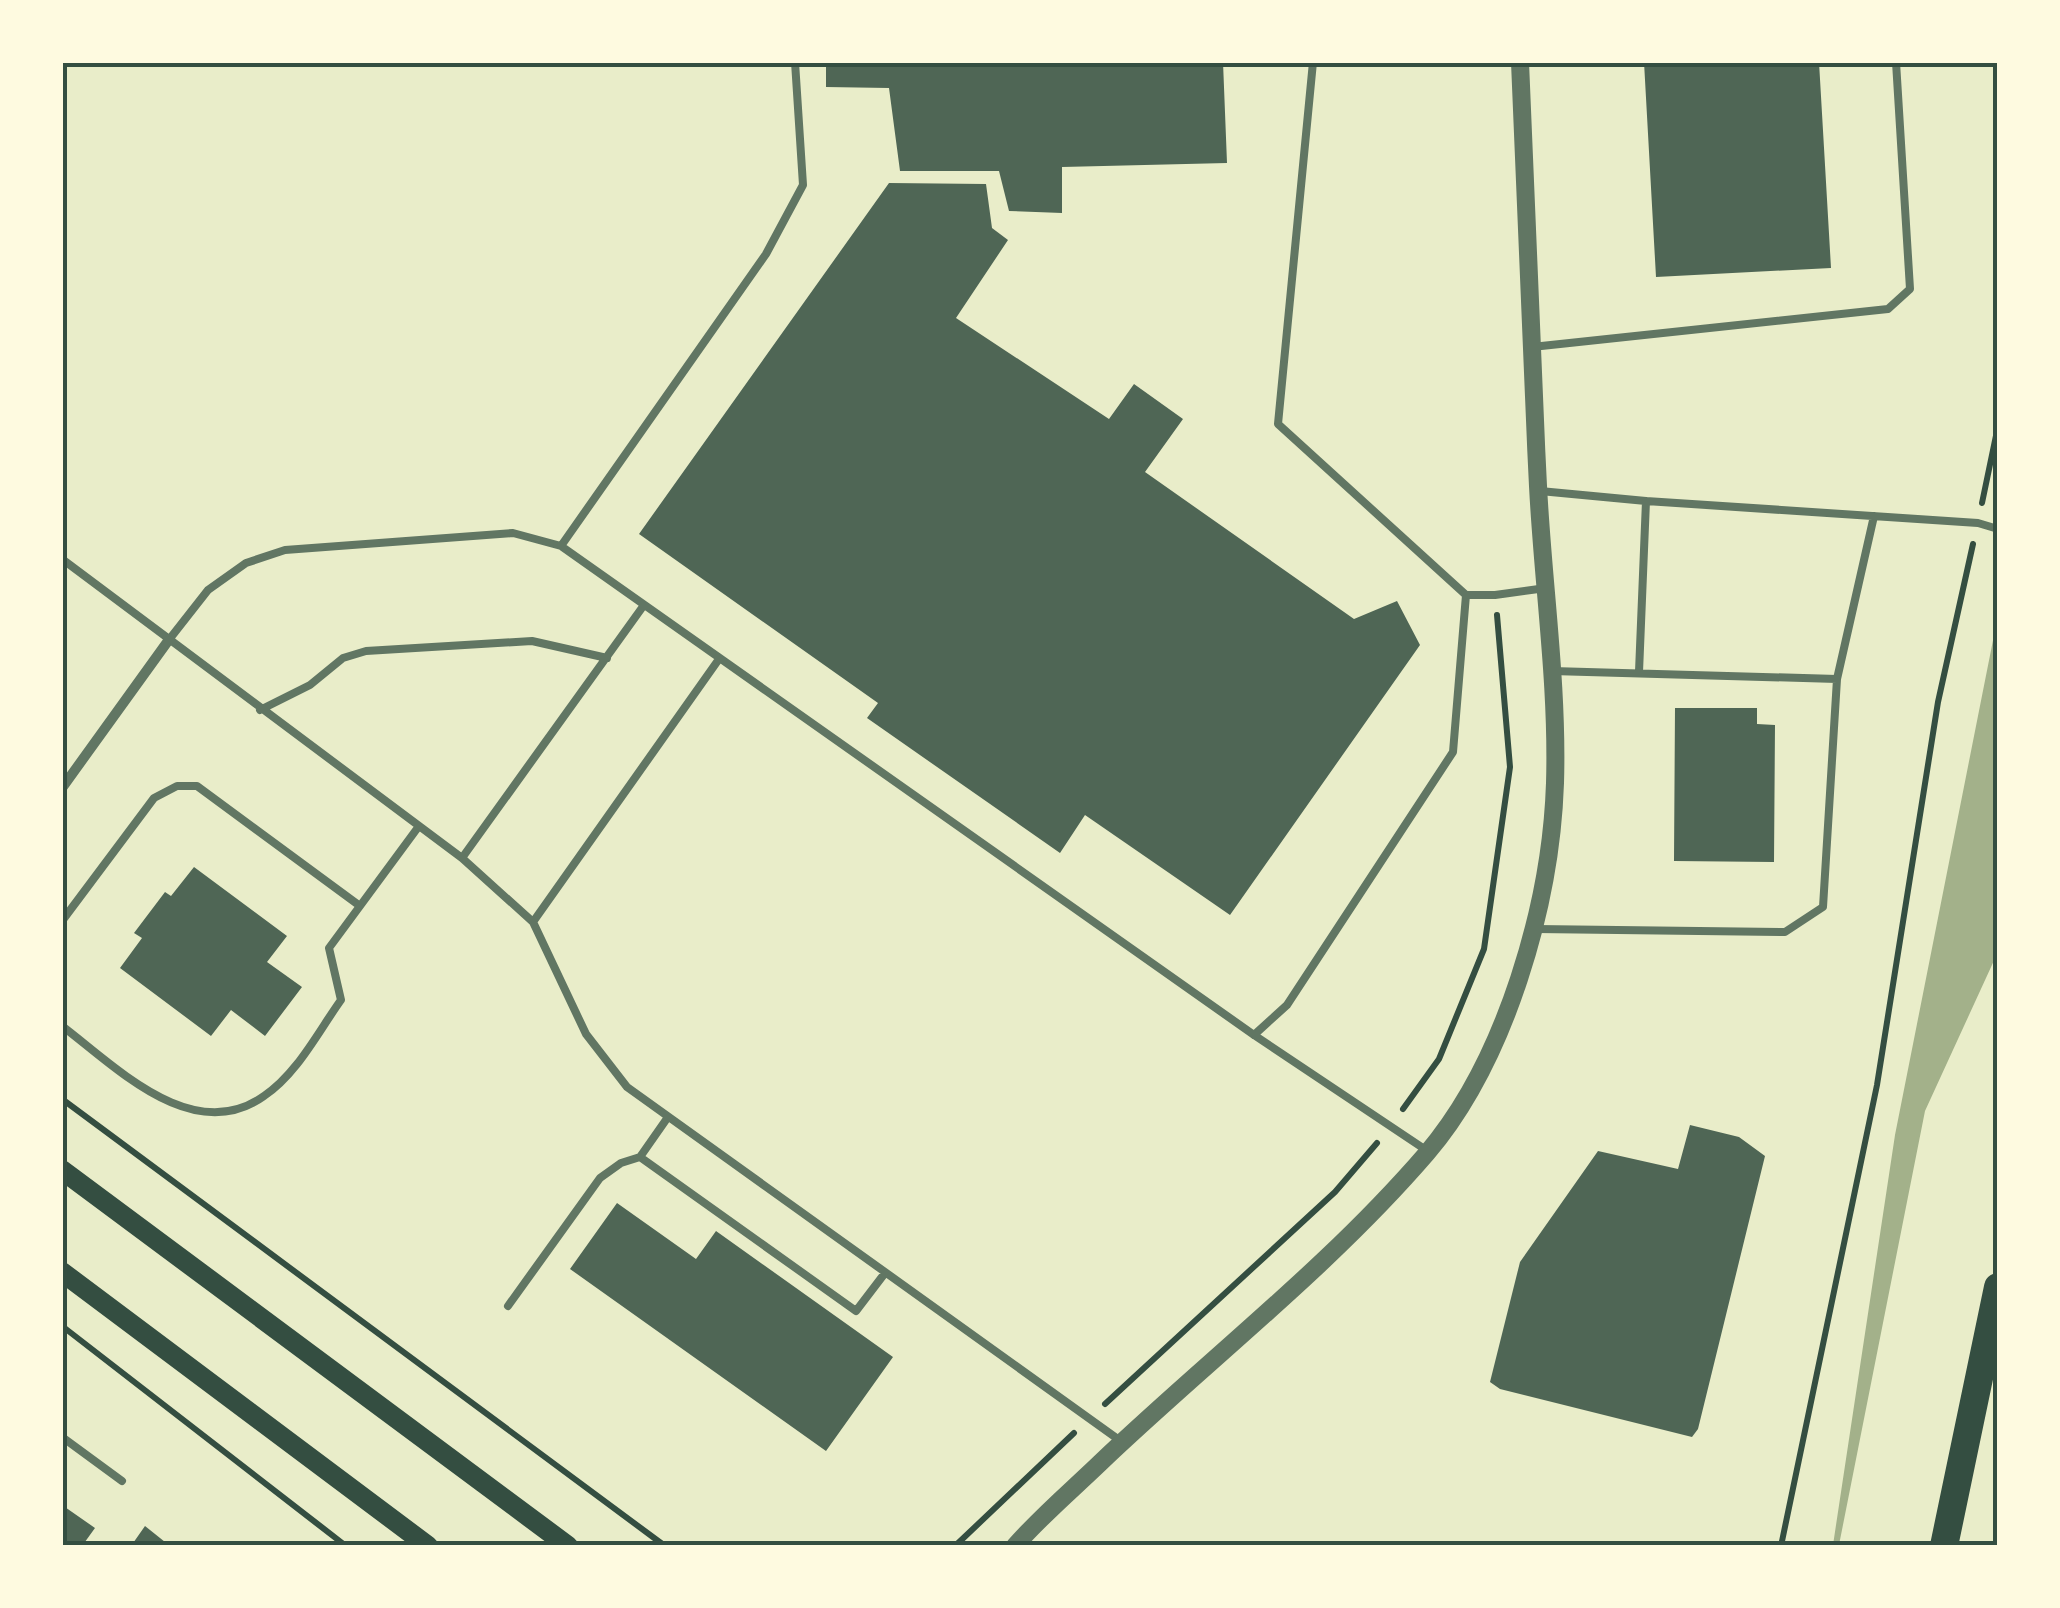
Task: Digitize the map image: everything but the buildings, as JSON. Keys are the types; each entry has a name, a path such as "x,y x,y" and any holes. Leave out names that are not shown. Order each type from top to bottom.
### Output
{"highway":[{"path":"1944,1546 1998,1286"}],"main road":[{"path":"62,1170 568,1546"},
{"path":"62,1272 428,1546"}],"street":[{"path":"1015,1546 1122,1442 1338,1246 1429,1151 1480,1074 1514,1002 1549,856 1555,782 1520,62"},
{"path":"62,788 168,640"}],"lane":[{"path":"561,546 766,254 803,185 795,62"},
{"path":"1313,62 1278,424 1466,595 1546,588"},
{"path":"1532,347 1888,309 1910,289 1896,62"},
{"path":"1538,491 1978,523 1998,528"},
{"path":"1639,672 1646,501"},
{"path":"1531,929 1785,932 1823,907 1837,679 1874,516"},
{"path":"168,640 208,590 246,563 284,550 513,533 561,546 1254,1034 1429,1151"},
{"path":"62,559 462,858 533,922 586,1034 627,1086 1122,1442"},
{"path":"1254,1034 1287,1005 1454,752 1466,595"},
{"path":"462,858 644,605"},
{"path":"260,710 310,685 343,658 366,651 532,641 607,658"},
{"path":"533,922 718,659"},
{"path":"1552,670 1837,679"},
{"path":"62,921 154,798 177,786 197,786 360,906"},
{"path":"62,1026 154,1096 184,1108 240,1108 264,1097 290,1072 341,1000 329,948 419,826"},
{"path":"508,1306 600,1178 620,1162 640,1157 668,1117"},
{"path":"640,1157 856,1312 885,1273"},
{"path":"62,1436 122,1481"}],"path":[{"path":"1782,1546 1877,1085 1938,702 1998,426"},
{"path":"955,1546 1335,1192 1440,1059 1484,949 1510,767 1495,595"},
{"path":"62,1100 665,1546"},
{"path":"62,1326 346,1546"}],"shaded area":[{"path":"1997,620 1997,954 1925,1111 1839,1545 1833,1545 1895,1135"}]}
